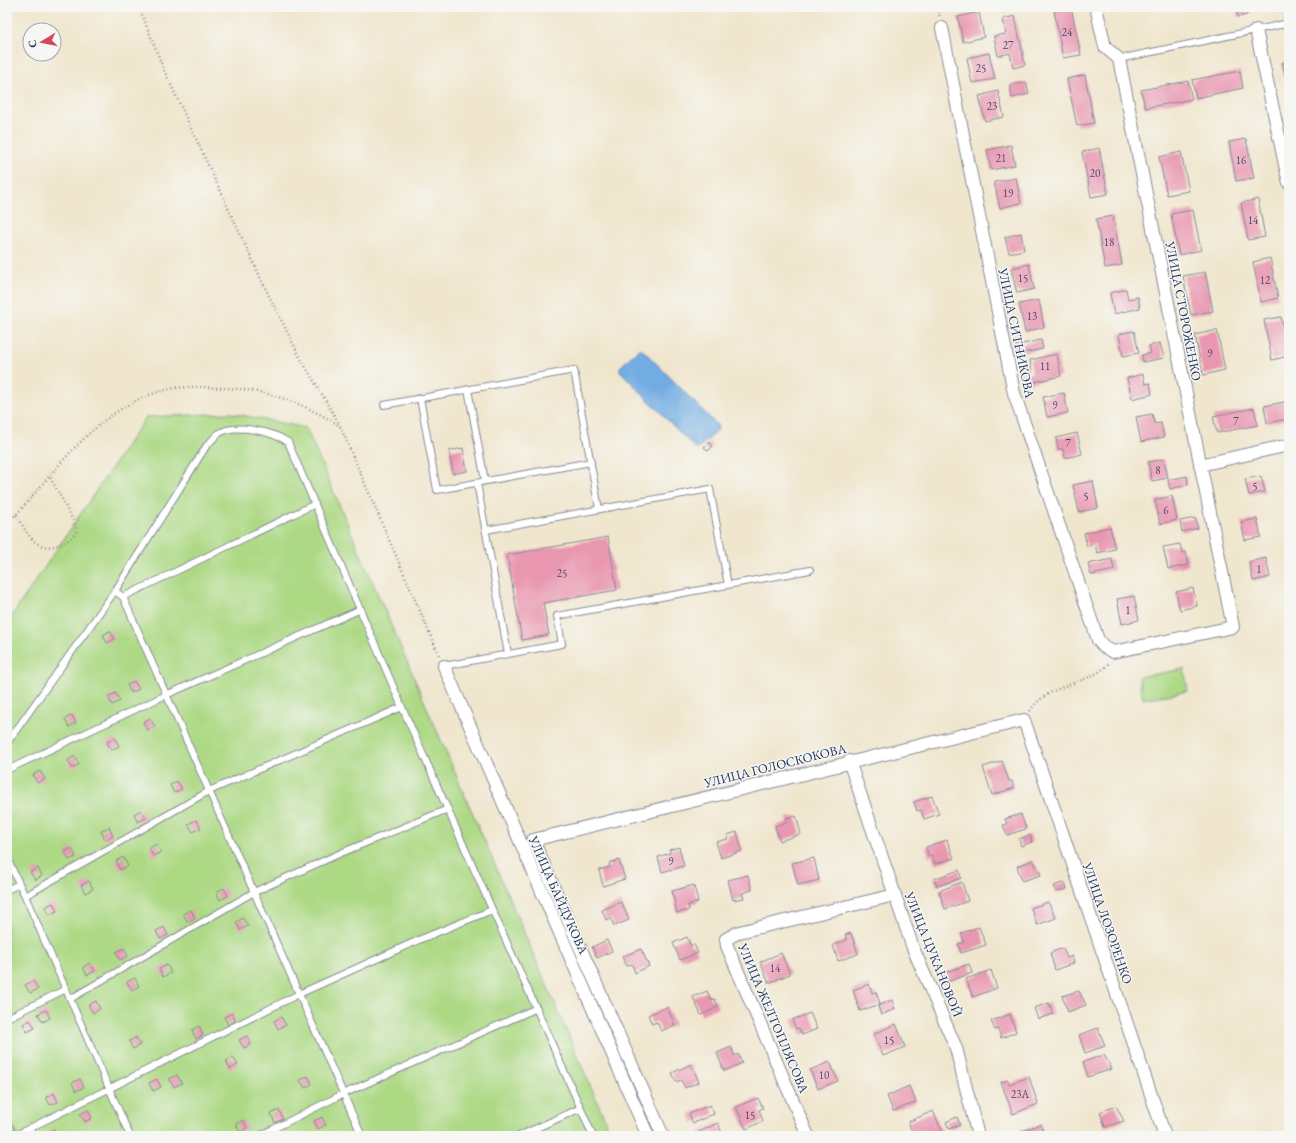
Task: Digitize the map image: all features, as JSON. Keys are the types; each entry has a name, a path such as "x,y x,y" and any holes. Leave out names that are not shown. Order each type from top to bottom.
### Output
{"street":[{"path":"1096,7 1105,47 1119,59"},
{"name":"УЛИЦА СИТНИКОВА","path":"942,28 1014,393 1098,640 1104,647 1113,652"},
{"path":"1256,30 1289,183"},
{"name":"УЛИЦА СТОРОЖЕНКО","path":"1113,652 1233,627 1119,59"},
{"path":"1200,465 1289,445"},
{"name":"УЛИЦА БАЙДУКОВА","path":"444,666 648,1136"},
{"name":"УЛИЦА ГОЛОСКОКОВА","path":"533,840 849,761 1024,720"},
{"name":"УЛИЦА ЛОЗОРЕНКО","path":"1024,720 1165,1136"},
{"name":"УЛИЦА ЦУКАНОВОЙ","path":"849,761 913,948 956,1048 978,1136"},
{"name":"УЛИЦА БАЙДУКОВА","path":"533,840 662,1136"},
{"name":"УЛИЦА ЖЕЛТОПЛЯСОВА","path":"808,1136 727,946 726,939 739,932 895,895"}],"lane":[{"path":"1119,59 1289,23"},
{"path":"384,405 574,370 599,509"},
{"path":"468,389 485,481"},
{"path":"420,398 437,490 591,462"},
{"path":"7,743 115,592 207,445 218,434 237,427 279,436 288,442 402,707 594,1136"},
{"path":"477,483 508,654"},
{"path":"486,530 710,489 728,585"},
{"path":"122,597 315,504"},
{"path":"444,666 562,644 557,616 810,570"},
{"path":"115,592 122,597 362,1136"},
{"path":"7,770 166,695 361,609"},
{"path":"26,896 209,791 402,707"},
{"path":"70,999 254,892 341,853 448,809"},
{"path":"7,858 26,896 130,1136"},
{"path":"7,890 19,884"},
{"path":"14,1136 299,994 421,939 492,910"},
{"path":"7,1018 66,989"},
{"path":"259,1136 343,1094 537,1008"},
{"path":"519,1136 581,1108"}],"path":[{"path":"139,7 164,70 266,289 301,358 340,426 444,666"},
{"path":"7,521 16,515 84,438 117,412 145,396 163,390 194,386 235,388 271,395 315,410 340,426"},
{"path":"16,515 34,543 45,548 57,545 72,538 77,531 74,522 50,477"},
{"path":"1024,720 1036,702 1065,685 1102,672 1112,660 1113,652"}],"green space":[{"path":"231,413 306,428 612,1136 7,1136 7,623 146,417"},
{"path":"1184,669 1188,691 1143,699 1139,677"}],"water":[{"path":"639,349 642,349 718,426 717,431 698,449 695,448 620,371 620,367"}],"building":[{"path":"1071,7 1081,55 1063,58 1054,10"},
{"path":"1236,7 1245,7 1247,15 1238,17"},
{"path":"979,12 984,37 963,42 958,17"},
{"path":"1015,16 1025,65 1013,68 1010,53 998,56 994,36 1006,34 1003,19"},
{"path":"989,53 995,79 972,83 967,58"},
{"path":"1289,62 1289,75 1285,76 1282,63"},
{"path":"1240,71 1243,88 1196,98 1192,80"},
{"path":"1085,75 1094,123 1077,126 1067,79"},
{"path":"1188,81 1192,99 1145,108 1141,90"},
{"path":"1026,82 1029,94 1012,98 1010,85"},
{"path":"998,91 1004,117 985,121 979,96"},
{"path":"1246,139 1254,178 1236,181 1229,142"},
{"path":"1011,145 1015,165 991,170 987,150"},
{"path":"1099,148 1108,194 1091,197 1082,152"},
{"path":"1181,152 1189,191 1167,195 1159,157"},
{"path":"1016,178 1021,203 1000,208 994,182"},
{"path":"1258,199 1265,237 1248,240 1241,203"},
{"path":"1193,210 1201,250 1179,255 1171,214"},
{"path":"1113,216 1122,265 1105,268 1096,219"},
{"path":"1021,233 1024,250 1009,253 1005,237"},
{"path":"1270,258 1278,298 1261,302 1253,262"},
{"path":"1029,264 1034,289 1017,293 1011,268"},
{"path":"1205,272 1213,311 1191,315 1183,276"},
{"path":"1126,289 1128,299 1138,297 1140,308 1114,314 1110,293"},
{"path":"1039,300 1044,327 1025,332 1019,304"},
{"path":"1281,317 1289,356 1272,360 1264,320"},
{"path":"1217,330 1225,370 1203,375 1195,335"},
{"path":"1134,331 1139,353 1123,356 1119,334"},
{"path":"1041,340 1043,349 1016,354 1014,346"},
{"path":"1160,343 1164,358 1143,362 1142,355 1151,353 1149,346"},
{"path":"1057,354 1061,376 1025,384 1023,375 1032,373 1030,360"},
{"path":"1143,374 1145,384 1150,383 1152,394 1132,399 1127,378"},
{"path":"1064,393 1068,413 1047,417 1043,397"},
{"path":"1289,401 1289,419 1267,423 1264,406"},
{"path":"1254,408 1258,425 1217,433 1213,416"},
{"path":"1152,414 1155,424 1161,423 1164,437 1141,442 1136,417"},
{"path":"1077,433 1082,454 1065,458 1063,449 1058,449 1056,438"},
{"path":"709,442 713,446 708,451 704,447"},
{"path":"463,448 467,471 453,474 449,451"},
{"path":"1164,459 1168,478 1152,481 1148,462"},
{"path":"1187,476 1188,485 1170,489 1168,480"},
{"path":"1261,476 1265,492 1249,495 1245,479"},
{"path":"1093,481 1098,508 1079,512 1073,485"},
{"path":"1172,496 1177,520 1160,524 1155,500"},
{"path":"1195,518 1198,528 1182,532 1180,521"},
{"path":"1257,519 1261,537 1245,540 1241,522"},
{"path":"1110,527 1115,549 1097,553 1095,544 1087,546 1084,533"},
{"path":"608,537 617,590 543,603 549,635 522,640 507,555"},
{"path":"1180,544 1182,553 1186,552 1189,565 1168,569 1163,547"},
{"path":"1266,558 1270,577 1253,581 1249,562"},
{"path":"1112,559 1114,570 1091,575 1088,564"},
{"path":"1193,588 1197,606 1180,610 1176,592"},
{"path":"1134,596 1139,620 1122,624 1117,599"},
{"path":"110,631 115,639 107,643 103,635"},
{"path":"134,681 139,689 131,693 127,685"},
{"path":"116,693 120,701 112,705 108,697"},
{"path":"72,715 76,723 69,727 65,719"},
{"path":"150,718 155,727 147,730 143,722"},
{"path":"115,738 119,746 111,750 107,742"},
{"path":"75,756 79,765 72,768 68,760"},
{"path":"1002,761 1009,781 1012,781 1014,788 992,795 983,767"},
{"path":"40,771 45,779 37,783 33,775"},
{"path":"177,781 182,789 174,793 170,785"},
{"path":"932,796 939,814 924,819 921,810 917,811 914,802"},
{"path":"141,810 146,818 138,822 134,814"},
{"path":"1021,814 1026,829 1007,835 1003,825 1007,824 1005,819"},
{"path":"796,816 801,834 780,841 775,826 787,822 786,818"},
{"path":"196,820 201,828 193,832 188,824"},
{"path":"109,827 113,836 105,840 101,831"},
{"path":"737,832 742,851 721,858 716,842 728,839 727,835"},
{"path":"1030,835 1032,842 1021,846 1019,839"},
{"path":"947,840 954,858 935,864 932,855 929,857 926,847"},
{"path":"157,844 161,852 153,856 149,848"},
{"path":"679,847 684,866 662,872 658,857 670,853 669,850"},
{"path":"72,848 76,857 69,860 65,852"},
{"path":"123,857 128,866 120,870 116,861"},
{"path":"814,858 819,880 798,885 792,863"},
{"path":"619,860 625,879 603,886 599,870 610,867 609,863"},
{"path":"1033,860 1041,875 1022,881 1017,866"},
{"path":"38,868 42,876 35,880 30,872"},
{"path":"959,870 961,878 937,886 934,879"},
{"path":"748,875 752,890 742,893 744,898 733,900 728,880"},
{"path":"89,881 93,889 85,893 81,885"},
{"path":"962,882 968,901 945,909 939,891"},
{"path":"1065,882 1067,889 1056,892 1054,886"},
{"path":"694,885 698,902 688,905 689,910 677,913 672,891"},
{"path":"224,888 228,896 220,900 216,892"},
{"path":"621,902 629,920 614,926 611,918 606,920 602,910"},
{"path":"1048,902 1056,918 1037,925 1031,908"},
{"path":"53,903 57,911 49,915 45,907"},
{"path":"191,910 195,918 188,922 183,914"},
{"path":"243,918 248,926 240,930 236,922"},
{"path":"164,927 168,935 160,939 156,931"},
{"path":"979,927 986,945 961,953 958,944 964,942 961,933"},
{"path":"851,933 858,954 838,961 833,945 847,940 845,935"},
{"path":"687,937 691,946 694,944 698,953 680,960 673,943"},
{"path":"607,940 612,951 597,958 592,947"},
{"path":"124,948 128,956 120,960 116,952"},
{"path":"1063,948 1067,958 1072,956 1074,963 1055,970 1050,953"},
{"path":"641,949 649,966 635,973 632,964 627,966 622,957"},
{"path":"781,953 790,974 769,983 760,962"},
{"path":"90,963 95,971 87,975 83,967"},
{"path":"969,964 972,973 944,983 941,974"},
{"path":"167,965 171,973 163,977 159,969"},
{"path":"991,970 997,988 973,997 966,979"},
{"path":"135,978 139,986 132,990 127,982"},
{"path":"33,981 38,989 30,993 25,985"},
{"path":"869,984 872,993 876,992 880,1004 860,1011 853,990"},
{"path":"707,991 711,1000 715,999 718,1007 701,1015 693,997"},
{"path":"1079,991 1086,1005 1068,1012 1062,996"},
{"path":"892,1000 895,1009 881,1015 878,1006"},
{"path":"96,1001 100,1009 93,1013 88,1005"},
{"path":"1049,1003 1053,1014 1038,1019 1034,1008"},
{"path":"667,1007 675,1025 661,1031 657,1022 652,1024 648,1015"},
{"path":"46,1010 50,1018 43,1022 38,1014"},
{"path":"232,1013 236,1021 228,1025 224,1017"},
{"path":"810,1013 817,1029 802,1035 799,1028 796,1029 792,1020"},
{"path":"1010,1014 1016,1032 1001,1038 998,1029 995,1030 991,1021"},
{"path":"281,1017 286,1025 278,1029 274,1021"},
{"path":"30,1020 35,1028 27,1032 23,1024"},
{"path":"896,1024 905,1047 883,1056 874,1034"},
{"path":"199,1026 203,1035 196,1039 192,1030"},
{"path":"1098,1028 1105,1046 1085,1053 1079,1035"},
{"path":"247,1036 251,1044 244,1048 239,1040"},
{"path":"136,1037 140,1045 133,1049 129,1041"},
{"path":"731,1047 735,1056 738,1054 742,1063 724,1071 717,1053"},
{"path":"1104,1055 1112,1069 1088,1077 1083,1062"},
{"path":"233,1057 238,1065 230,1069 226,1061"},
{"path":"830,1062 838,1081 818,1089 810,1070"},
{"path":"691,1064 699,1082 685,1088 681,1080 676,1082 672,1073"},
{"path":"177,1075 182,1083 174,1087 169,1079"},
{"path":"308,1076 312,1084 305,1088 300,1080"},
{"path":"1029,1077 1038,1104 1013,1114 1001,1082 1008,1080 1009,1084"},
{"path":"80,1079 84,1087 76,1091 72,1083"},
{"path":"157,1079 161,1087 153,1091 149,1083"},
{"path":"909,1086 916,1102 893,1111 887,1096"},
{"path":"54,1093 58,1102 50,1105 46,1097"},
{"path":"758,1098 763,1108 759,1110 763,1121 746,1129 736,1107"},
{"path":"710,1105 714,1114 693,1123 689,1114"},
{"path":"1116,1106 1124,1121 1105,1127 1100,1112"},
{"path":"88,1110 92,1118 85,1122 80,1114"},
{"path":"279,1110 283,1119 275,1123 271,1114"},
{"path":"933,1111 942,1131 931,1136 914,1136 908,1122"},
{"path":"322,1117 326,1125 318,1129 314,1121"},
{"path":"957,1117 960,1125 949,1129 946,1122"},
{"path":"243,1120 247,1128 240,1132 236,1124"},
{"path":"10,1121 15,1129 7,1133 7,1122"},
{"path":"718,1123 723,1136 701,1136 699,1132"},
{"path":"1041,1124 1044,1136 1024,1136 1022,1131"},
{"path":"54,1129 58,1136 48,1136 47,1133"}]}
